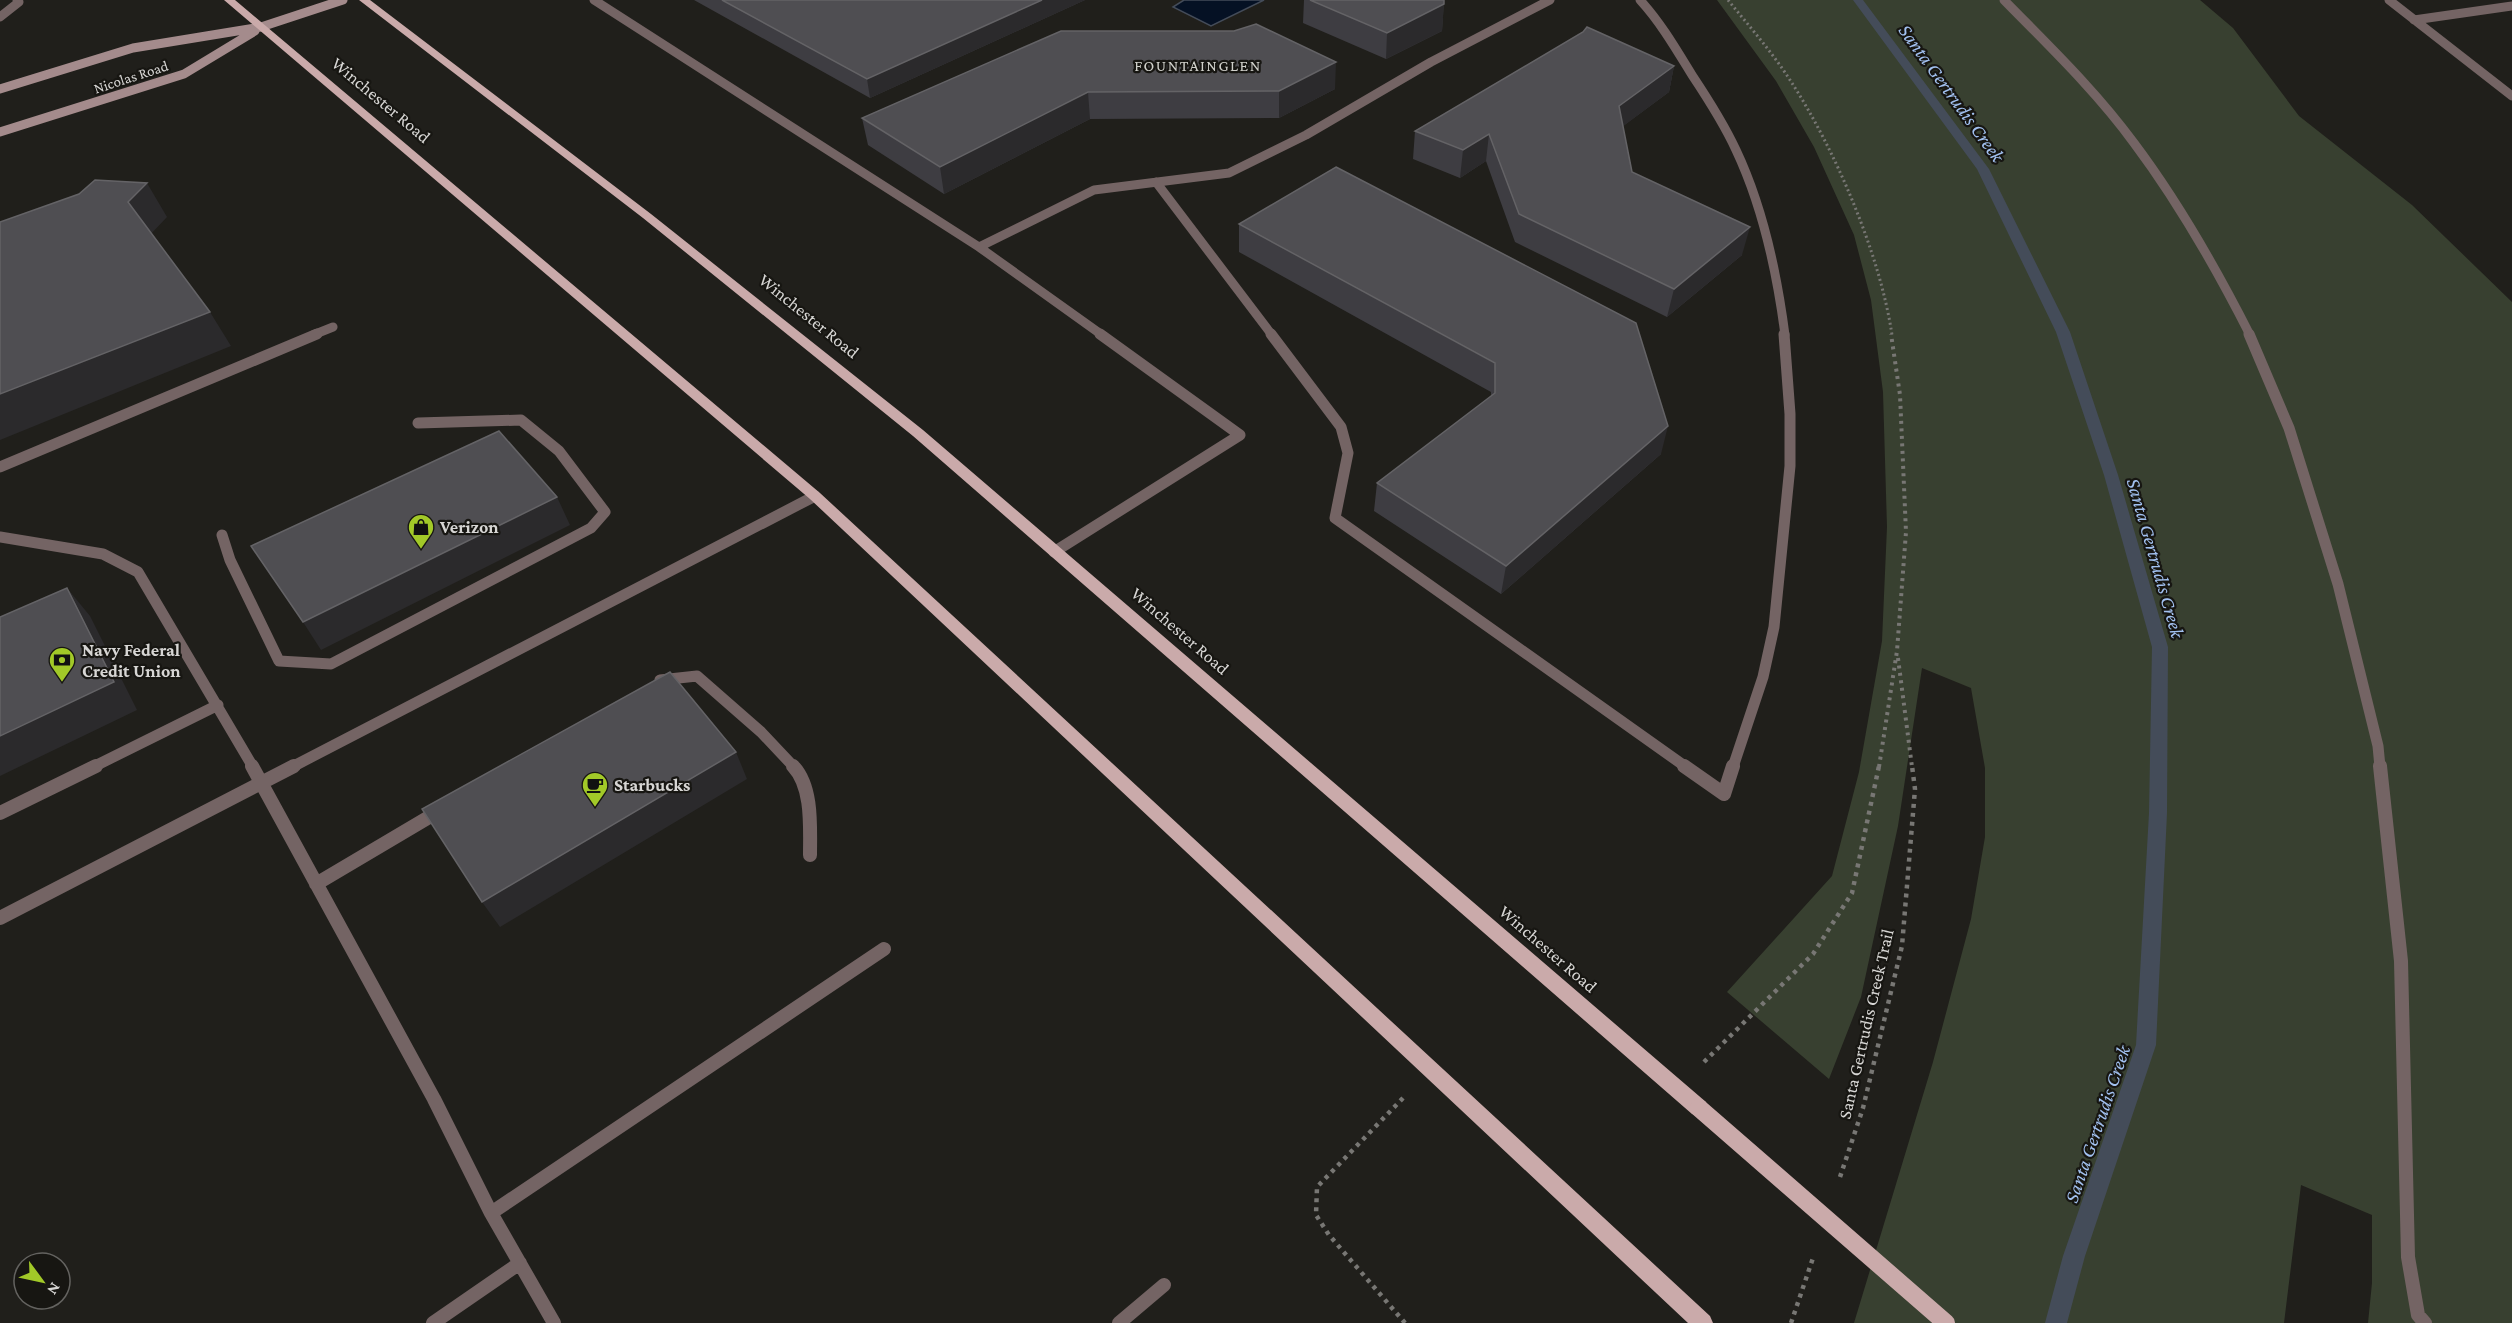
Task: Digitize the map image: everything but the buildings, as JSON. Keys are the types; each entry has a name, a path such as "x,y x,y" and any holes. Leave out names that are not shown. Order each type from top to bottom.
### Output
{"main road":[{"name":"Winchester Road","path":"229,0 815,496 1703,1323"},
{"name":"Nicolas Road","path":"0,89 133,48 261,27 343,0"},
{"name":"Winchester Road","path":"364,0 647,216 918,433 1946,1323"},
{"name":"Nicolas Road","path":"0,132 184,74 261,27"}],"street":[{"path":"0,17 19,2 17,0"},
{"path":"594,0 979,247 1240,435 1054,552"},
{"path":"979,247 1094,190 1229,173 1306,135 1431,62 1550,0"},
{"path":"1156,182 1341,427 1348,453 1335,518 1724,794 1770,648 1785,533 1792,419 1787,345 1779,288 1765,230 1740,160 1714,109 1680,55 1640,0"},
{"path":"2004,0 2079,76 2133,141 2181,209 2225,285 2261,358 2289,428 2338,584 2378,746 2401,961 2408,1257 2418,1315 2425,1323"},
{"path":"2389,0 2512,96"},
{"path":"2414,20 2512,6"},
{"path":"0,467 333,327"},
{"path":"222,535 230,560 279,661 331,664 591,528 605,512 559,451 521,420 418,423"},
{"path":"0,918 815,496"},
{"path":"0,537 103,554 138,572 262,782 434,1099 491,1213 554,1323"},
{"path":"653,684 662,679 697,676 761,732 801,774 810,816 810,855"},
{"path":"0,813 218,705"},
{"path":"316,884 451,804"},
{"path":"491,1213 884,949"},
{"path":"433,1323 520,1263"},
{"path":"1119,1323 1164,1285"}],"path":[{"name":"Santa Gertrudis Creek Trail","path":"1677,1089 1814,954 1852,893 1877,781 1897,651 1906,532 1900,395 1887,303 1866,236 1828,147 1790,80 1728,0"},
{"name":"Santa Gertrudis Creek Trail","path":"1837,1185 1863,1108 1902,946 1915,789 1897,651"},
{"path":"1406,1323 1329,1235 1316,1215 1317,1186 1431,1069"},
{"path":"1791,1323 1815,1251"}],"green space":[{"path":"1717,0 2200,0 2233,28 2299,116 2412,205 2512,302 2512,1323 2368,1323 2372,1283 2372,1215 2301,1185 2284,1323 1854,1323 1933,1062 1971,919 1985,837 1985,768 1971,688 1922,668 1898,826 1861,997 1829,1079 1727,992 1832,876 1859,772 1882,641 1887,527 1883,392 1871,300 1854,235 1814,147 1776,81"}],"water":[{"path":"1184,0 1264,0 1211,26 1173,7"}],"waterway":[{"name":"Santa Gertrudis Creek","path":"1858,0 1983,169 2063,332 2111,475 2160,647 2158,813 2146,1045 2074,1256 2056,1323"}],"place":[{"name":"Verizon","path":"421,550"},
{"name":"Navy Federal Credit Union","path":"62,683"},
{"name":"Starbucks","path":"595,808"}],"district":[{"name":"FOUNTAINGLEN","path":"1198,65"}]}
